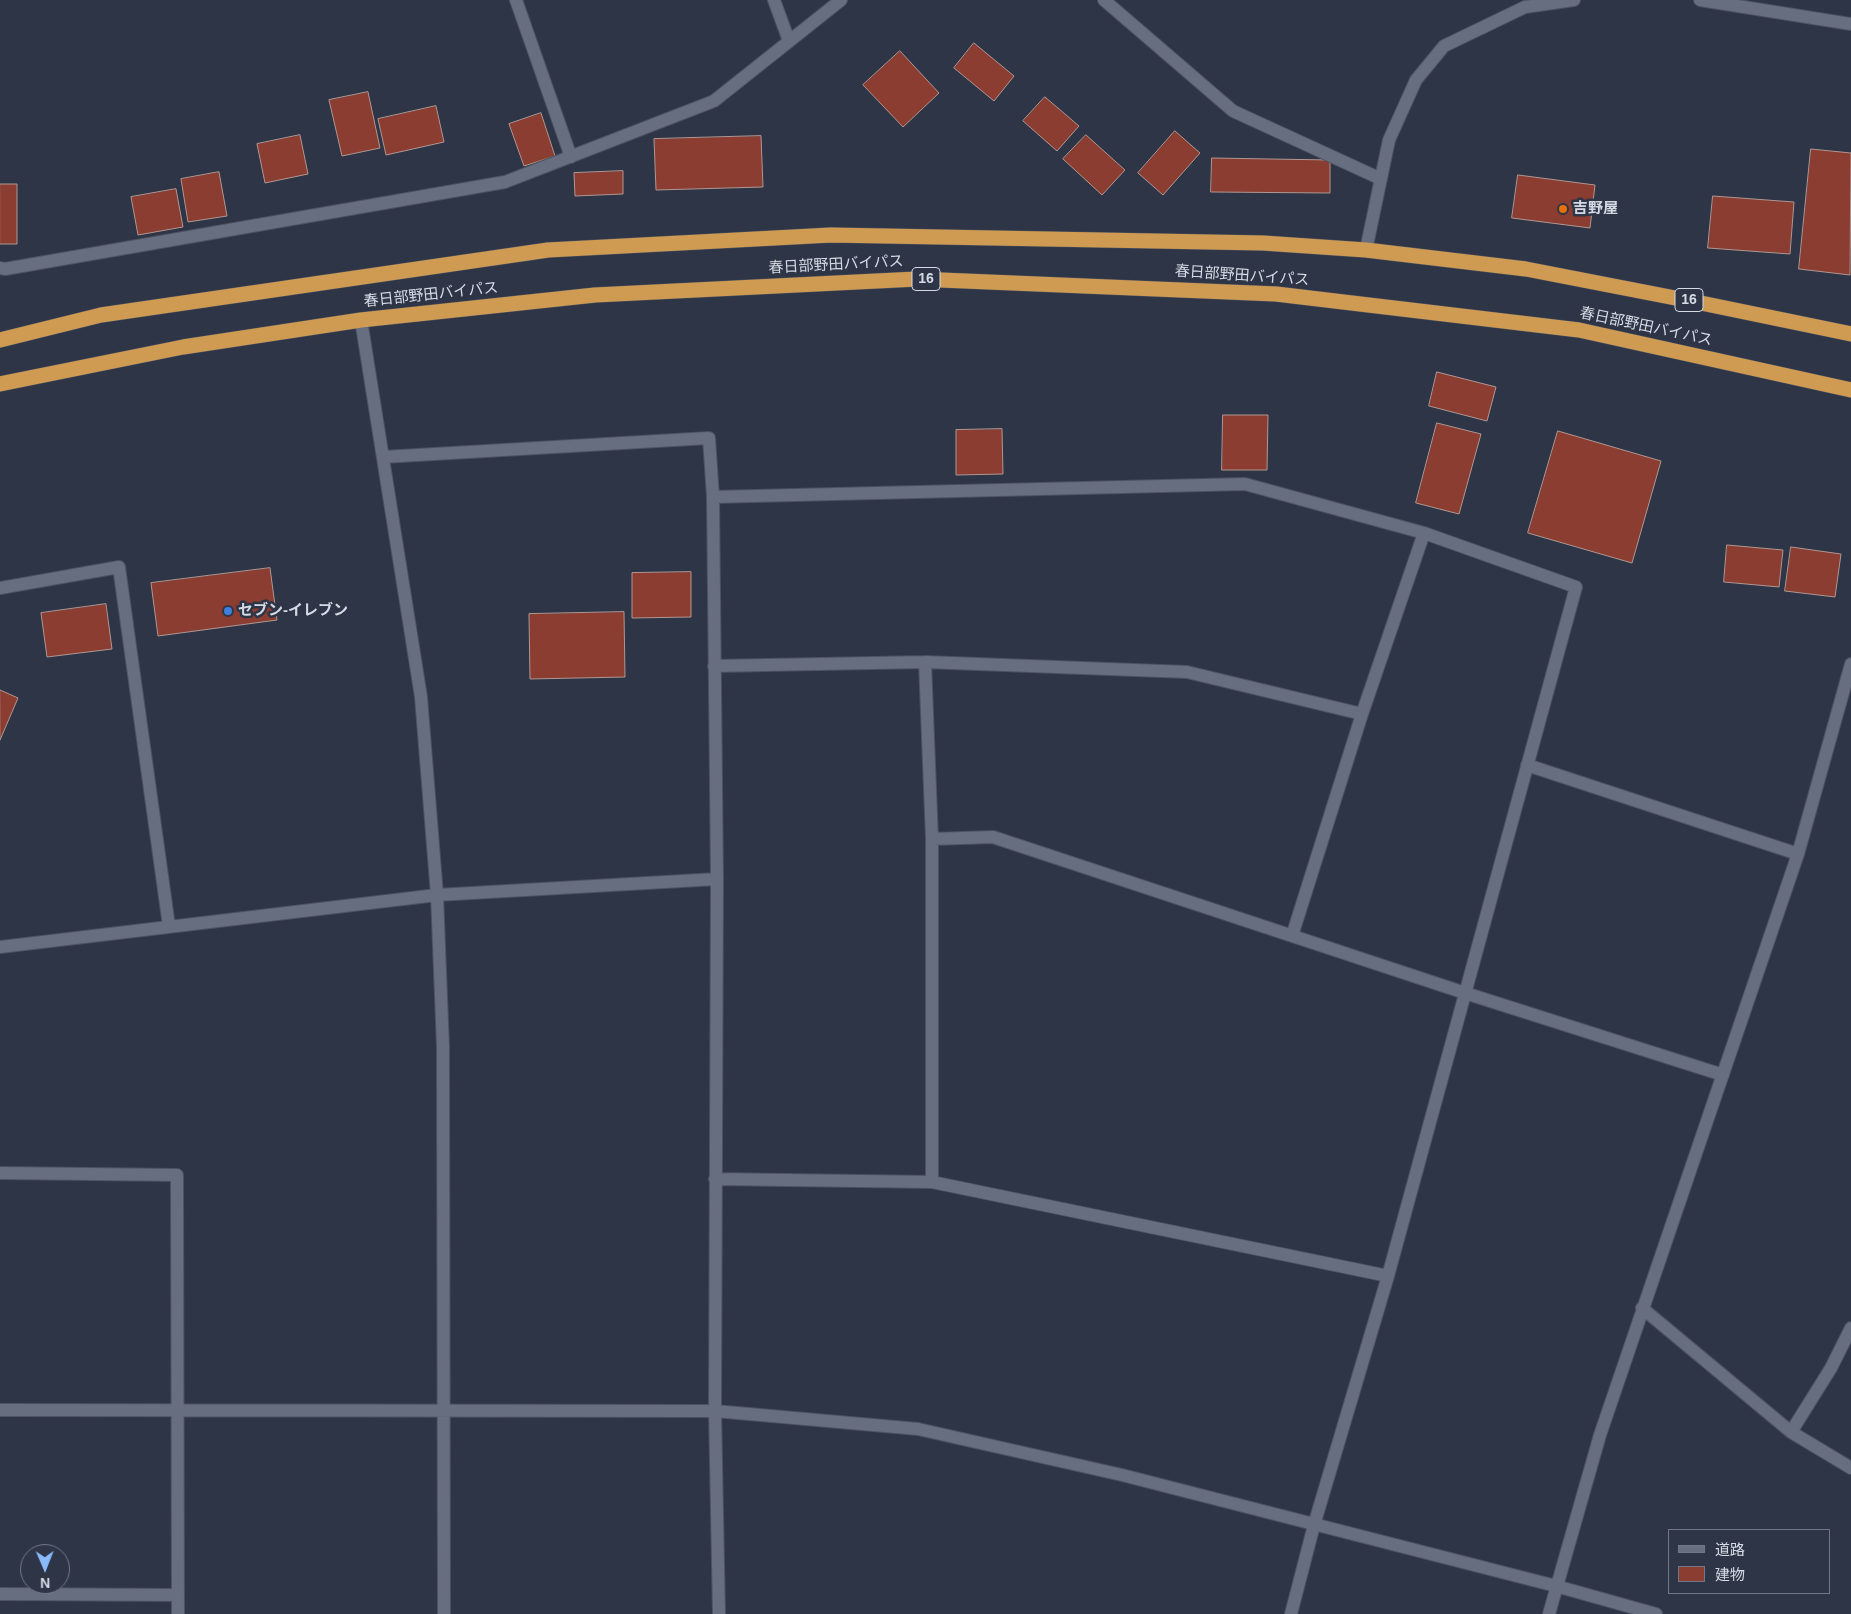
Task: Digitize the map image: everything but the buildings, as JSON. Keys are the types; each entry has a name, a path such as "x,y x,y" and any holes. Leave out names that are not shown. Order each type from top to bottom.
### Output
{"highway":[{"name":"春日部野田バイパス","path":"0,340 100,315 548,250 831,235 1263,243 1366,250 1526,269 1701,302 1851,334"},
{"name":"春日部野田バイパス","path":"0,384 183,347 361,320 595,295 917,279 1266,293 1579,330 1851,390"}],"street":[{"path":"516,0 571,157"},
{"path":"774,0 789,41"},
{"path":"0,268 5,269 505,182 714,101 841,0"},
{"path":"1104,0 1233,111 1381,179"},
{"path":"1366,250 1390,140 1416,80 1444,46 1525,7 1574,0"},
{"path":"1700,0 1851,24"},
{"path":"361,320 421,697 437,895 443,1047 444,1614"},
{"path":"383,457 709,438 713,497 716,879 714,1411 719,1614"},
{"path":"713,497 1245,484 1424,533 1576,587 1388,1276 1314,1524 1291,1614"},
{"path":"1292,936 1362,714 1424,533"},
{"path":"0,588 119,567 169,926"},
{"path":"714,666 925,662 1187,672 1362,714"},
{"path":"925,662 932,839 932,1182"},
{"path":"1549,1614 1600,1436 1798,854 1850,670"},
{"path":"1527,765 1798,854"},
{"path":"932,839 993,837 1465,993 1723,1075"},
{"path":"0,947 437,895 716,879"},
{"path":"0,1174 177,1175 178,1614"},
{"path":"715,1179 932,1182 1388,1276"},
{"path":"1642,1308 1790,1432 1851,1468"},
{"path":"1790,1432 1831,1368 1851,1328"},
{"path":"0,1410 714,1411 918,1429 1122,1475 1556,1586 1656,1614"},
{"path":"0,1594 178,1595"}],"place":[{"name":"吉野屋","path":"1563,209"},
{"name":"セブン-イレブン","path":"228,611"}]}
